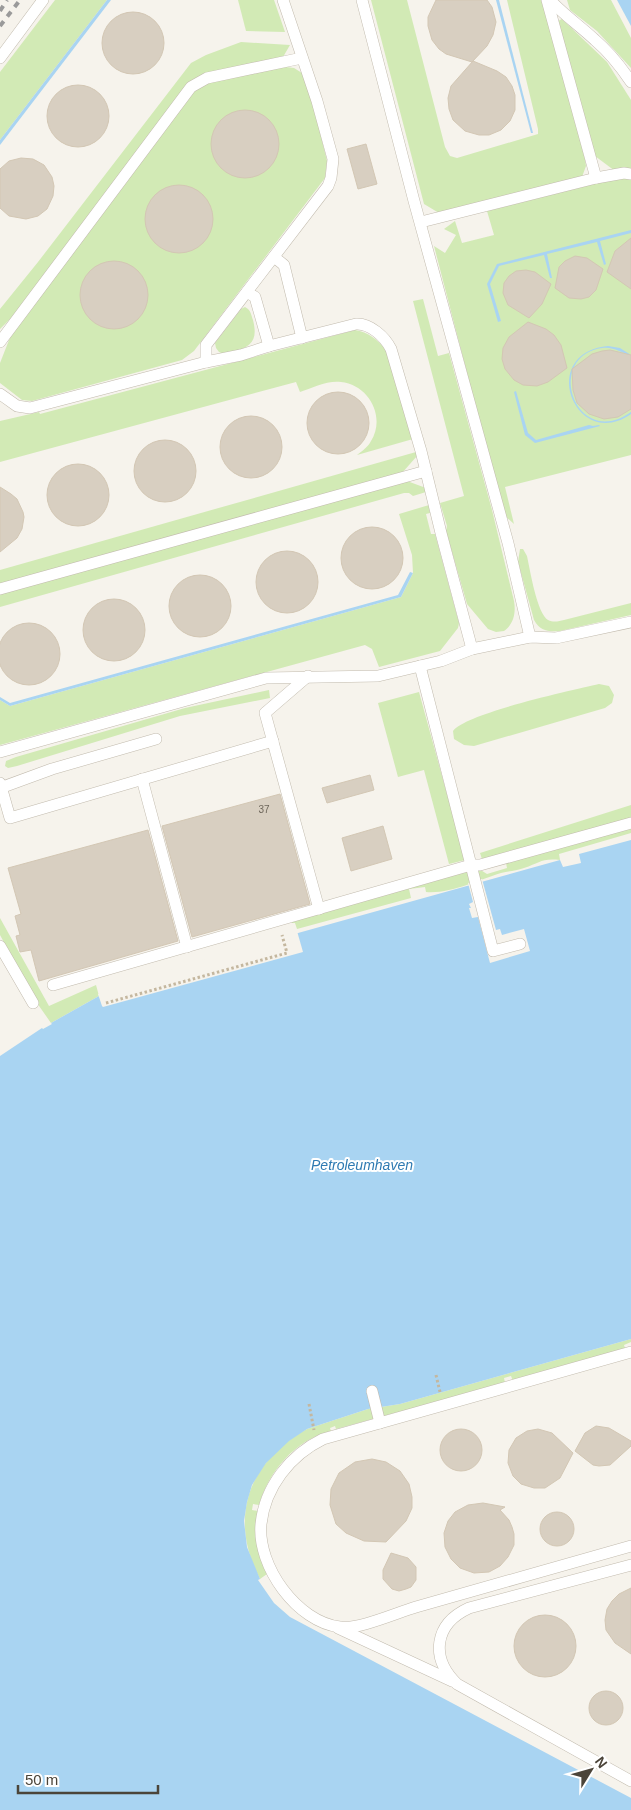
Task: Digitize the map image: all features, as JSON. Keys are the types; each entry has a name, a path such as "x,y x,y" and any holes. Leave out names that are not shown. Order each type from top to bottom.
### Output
{"lane":[{"path":"0,58 43,0"},
{"path":"206,362 206,346 328,186 332,168 332,159 317,100 283,0"},
{"path":"362,0 508,543 530,637"},
{"path":"549,0 596,178"},
{"path":"549,0 597,41 631,82"},
{"path":"0,342 191,86 208,78 302,58"},
{"path":"421,222 596,178 624,173 631,174"},
{"path":"274,257 284,265 302,338"},
{"path":"247,292 255,297 268,346"},
{"path":"0,394 16,406 30,408 206,362 241,355 268,346 362,324 384,338 391,349 421,451 472,649"},
{"path":"0,589 426,471"},
{"path":"0,752 266,678 378,676 441,661 472,649 530,637 556,638 631,622"},
{"path":"420,666 493,951 520,944"},
{"path":"308,676 265,713 319,909"},
{"path":"156,739 0,786 10,818 273,741"},
{"path":"142,779 187,947"},
{"path":"53,985 470,865 480,865 631,823"},
{"path":"0,946 33,1003"},
{"path":"631,1352 379,1420 329,1437 304,1451 293,1460 276,1482 265,1502 261,1527 262,1542 267,1561 276,1580 284,1592 310,1614 457,1684 631,1781"},
{"path":"372,1391 379,1420"},
{"path":"332,1626 348,1628 356,1626 631,1546"},
{"path":"457,1684 444,1668 439,1648 444,1628 459,1612 631,1564"}],"path":[{"path":"106,1003 287,953 278,920"},
{"path":"436,1375 442,1400"},
{"path":"308,1404 315,1434"}],"green space":[{"path":"55,0 107,0 0,140 0,72"},
{"path":"238,0 274,0 285,32 246,31"},
{"path":"371,0 407,0 445,147 450,156 457,158 538,134 507,0 542,0 585,159 586,166 582,177 439,213 424,204"},
{"path":"567,0 611,0 631,38 631,68 597,31 570,10"},
{"path":"562,19 607,62 631,100 631,169 615,171 595,156 558,21"},
{"path":"241,42 290,45 283,57 199,77 13,316 0,329 0,309 191,63 206,55"},
{"path":"286,67 294,68 302,73 313,103 327,161 325,178 194,351 182,360 32,401 22,400 0,383 0,363 11,335 193,91 202,84"},
{"path":"622,177 631,179 631,455 505,487 514,524 504,515 434,246 445,253 456,235 444,229 455,221 462,243 494,235 487,211"},
{"path":"423,299 438,356 449,353 492,510 515,605 512,621 504,631 496,632 488,629 467,604 446,531 447,526 440,503 464,496 413,301"},
{"path":"245,307 250,311 253,320 255,333 252,341 249,345 234,352 225,354 219,352 215,343 241,309"},
{"path":"355,330 372,337 386,350 413,439 357,455 371,441 377,422 372,404 367,396 351,384 341,382 331,382 300,392 296,382 0,462 0,421 39,412 40,414"},
{"path":"416,452 417,456 402,473 0,584 0,570"},
{"path":"407,481 426,488 426,492 413,496 409,493 404,493 0,607 0,593"},
{"path":"429,505 430,513 426,514 431,534 435,534 459,623 458,628 440,651 379,667 372,649 365,645 0,745 0,700 10,706 401,597 413,573 412,555 399,514"},
{"path":"520,549 523,549 527,556 537,601 548,620 560,621 631,603 631,615 560,631 542,629 534,620 518,562"},
{"path":"599,684 609,686 614,695 612,703 605,708 474,746 464,745 454,739 453,731 462,724 478,717 521,703"},
{"path":"269,690 270,698 180,716 17,766 8,768 5,766 6,761 16,757 185,708"},
{"path":"419,692 465,860 449,864 424,770 398,777 378,703"},
{"path":"631,805 631,819 482,859 480,853"},
{"path":"631,827 631,833 559,854 560,860 544,860 521,869 501,873 445,891 426,892 425,887 409,889 411,898 297,929 295,923 292,923 292,920 464,872 479,869 487,874 507,868 506,863"},
{"path":"0,918 49,1006 96,985 99,996 51,1023 37,1003 0,935"},
{"path":"631,1339 631,1342 624,1345 625,1348 513,1381 511,1376 504,1378 505,1383 336,1429 335,1426 330,1428 331,1431 318,1435 295,1449 269,1480 259,1505 253,1504 252,1510 258,1511 257,1544 267,1574 260,1579 250,1557 246,1535 245,1514 249,1494 258,1475 270,1458 287,1442 307,1429 368,1409 400,1404"}],"water":[{"path":"107,0 111,0 0,145 0,140"},
{"path":"496,0 499,0 533,133 531,133"},
{"path":"617,0 631,0 631,26"},
{"path":"631,230 631,233 600,241 606,264 604,265 597,242 547,254 552,278 550,278 544,255 499,266 490,284 501,321 498,322 487,284 497,264"},
{"path":"608,346 620,348 631,355 613,349 602,348 584,355 574,367 571,382 574,398 582,411 595,420 612,421 631,412 631,414 611,423 594,421 581,411 572,397 569,381 573,365 586,353"},
{"path":"516,391 528,433 536,440 589,425 600,426 535,443 525,435 514,392"},
{"path":"410,572 413,573 401,597 10,706 0,700 0,697 10,703 398,595"},
{"name":"Petroleumhaven","path":"631,840 631,1339 400,1404 368,1409 307,1429 289,1441 266,1463 252,1485 244,1521 247,1547 260,1579 258,1580 274,1603 290,1617 631,1798 631,1810 0,1810 0,1056 42,1028 99,996 298,933 560,860 563,867 581,863 579,854"}],"pier":[{"path":"482,879 496,930 500,929 502,935 524,929 530,951 490,963 478,917 472,918 469,908 471,908 469,904 473,902 468,883"},
{"path":"297,931 303,952 102,1006 98,994 152,975"}],"building":[{"path":"436,0 487,0 492,7 496,22 493,35 487,46 472,62 446,54 432,40 428,26 428,17"},
{"path":"133,12 145,14 155,21 162,31 164,43 162,55 155,65 145,72 133,74 121,72 111,65 104,55 102,43 104,31 111,21 121,14"},
{"path":"473,61 506,77 515,95 515,110 510,121 501,130 489,135 479,135 465,131 453,120 449,109 448,98 451,86"},
{"path":"78,85 95,90 100,94 104,99 109,116 104,133 100,138 95,142 78,147 61,142 56,138 52,133 47,116 52,99 56,94 61,90"},
{"path":"245,110 258,112 269,120 277,131 279,144 277,157 269,168 258,176 245,178 232,176 221,168 213,157 211,144 213,131 221,120 232,112"},
{"path":"366,144 377,184 358,189 347,149"},
{"path":"21,158 33,159 44,165 52,177 54,186 53,196 47,209 38,216 26,219 9,216 0,208 0,169 9,161"},
{"path":"179,185 192,188 203,195 210,206 213,219 210,232 203,243 192,250 179,253 166,250 155,243 148,232 145,219 148,206 155,195 166,188"},
{"path":"631,238 631,289 607,272 615,251"},
{"path":"575,256 587,258 603,269 596,290 589,297 581,299 569,298 555,288 559,267 565,261"},
{"path":"114,261 127,264 138,271 145,282 148,295 145,308 138,319 127,326 114,329 101,326 90,319 83,308 80,295 83,282 90,271 101,264"},
{"path":"526,270 535,272 551,284 542,304 529,318 508,305 503,293 504,283 509,276 516,271"},
{"path":"528,322 546,329 554,335 561,345 567,368 548,382 537,386 523,385 514,380 505,369 502,359 503,348 509,337"},
{"path":"610,350 631,355 631,409 618,417 604,419 589,414 577,403 573,390 572,369 592,354"},
{"path":"338,392 350,394 360,401 367,411 369,423 367,435 360,445 350,452 338,454 326,452 316,445 309,435 307,423 309,411 316,401 326,394"},
{"path":"251,416 263,418 273,425 280,435 282,447 280,459 273,469 263,476 251,478 239,476 229,469 222,459 220,447 222,435 229,425 239,418"},
{"path":"165,440 177,442 187,449 194,459 196,471 194,483 187,493 177,500 165,502 153,500 143,493 136,483 134,471 136,459 143,449 153,442"},
{"path":"78,464 90,466 100,473 107,483 109,495 107,507 100,517 90,524 78,526 66,524 56,517 49,507 47,495 49,483 56,473 66,466"},
{"path":"0,487 17,499 24,517 22,529 17,538 0,552"},
{"path":"372,527 384,529 394,536 401,546 403,558 401,570 394,580 384,587 372,589 360,587 350,580 343,570 341,558 343,546 350,536 360,529"},
{"path":"287,551 299,553 309,560 316,570 318,582 316,594 309,604 299,611 287,613 275,611 265,604 258,594 256,582 258,570 265,560 275,553"},
{"path":"200,575 212,577 222,584 229,594 231,606 229,618 222,628 212,635 200,637 188,635 178,628 171,618 169,606 171,594 178,584 188,577"},
{"path":"114,599 126,601 136,608 143,618 145,630 143,642 136,652 126,659 114,661 102,659 92,652 85,642 83,630 85,618 92,608 102,601"},
{"path":"29,623 46,628 51,632 55,637 60,654 55,671 51,676 46,680 29,685 12,680 7,676 3,671 -2,654 3,637 7,632 12,628"},
{"path":"370,775 374,790 327,803 322,788"},
{"path":"280,794 310,904 192,937 162,826"},
{"path":"383,826 392,859 351,871 342,838"},
{"path":"148,830 178,941 39,981 31,950 20,952 16,936 20,935 15,916 21,914 8,868"},
{"path":"596,1426 609,1428 631,1441 631,1446 610,1465 593,1465 575,1451 585,1433"},
{"path":"465,1429 473,1432 479,1438 482,1450 479,1462 473,1468 457,1471 449,1468 443,1462 440,1446 443,1438 449,1432"},
{"path":"538,1429 552,1433 573,1453 560,1478 545,1488 534,1488 521,1484 513,1476 508,1463 509,1450 516,1438 527,1431"},
{"path":"372,1459 386,1462 400,1471 409,1484 412,1497 412,1508 406,1521 386,1542 364,1541 346,1533 336,1524 330,1505 331,1489 339,1473 355,1462"},
{"path":"483,1503 505,1507 500,1510 509,1520 512,1527 514,1545 508,1557 500,1566 489,1572 474,1573 460,1568 451,1559 445,1547 444,1533 448,1521 455,1512 468,1505"},
{"path":"557,1512 564,1513 569,1517 573,1522 573,1536 569,1541 564,1545 557,1546 550,1545 545,1541 541,1536 540,1529 541,1522 545,1517 550,1513"},
{"path":"391,1553 408,1558 416,1567 416,1580 411,1587 399,1591 392,1589 383,1579 383,1570"},
{"path":"631,1588 631,1654 615,1643 606,1630 605,1620 607,1609 612,1601 619,1594"},
{"path":"539,1615 551,1615 567,1624 574,1634 576,1646 574,1658 567,1668 551,1677 539,1677 528,1672 519,1663 514,1652 514,1640 519,1629 528,1620"},
{"path":"606,1691 618,1696 623,1708 618,1720 606,1725 594,1720 589,1708 594,1696"}],"railway":[{"path":"0,11 7,0"},
{"path":"0,26 20,0"}]}
